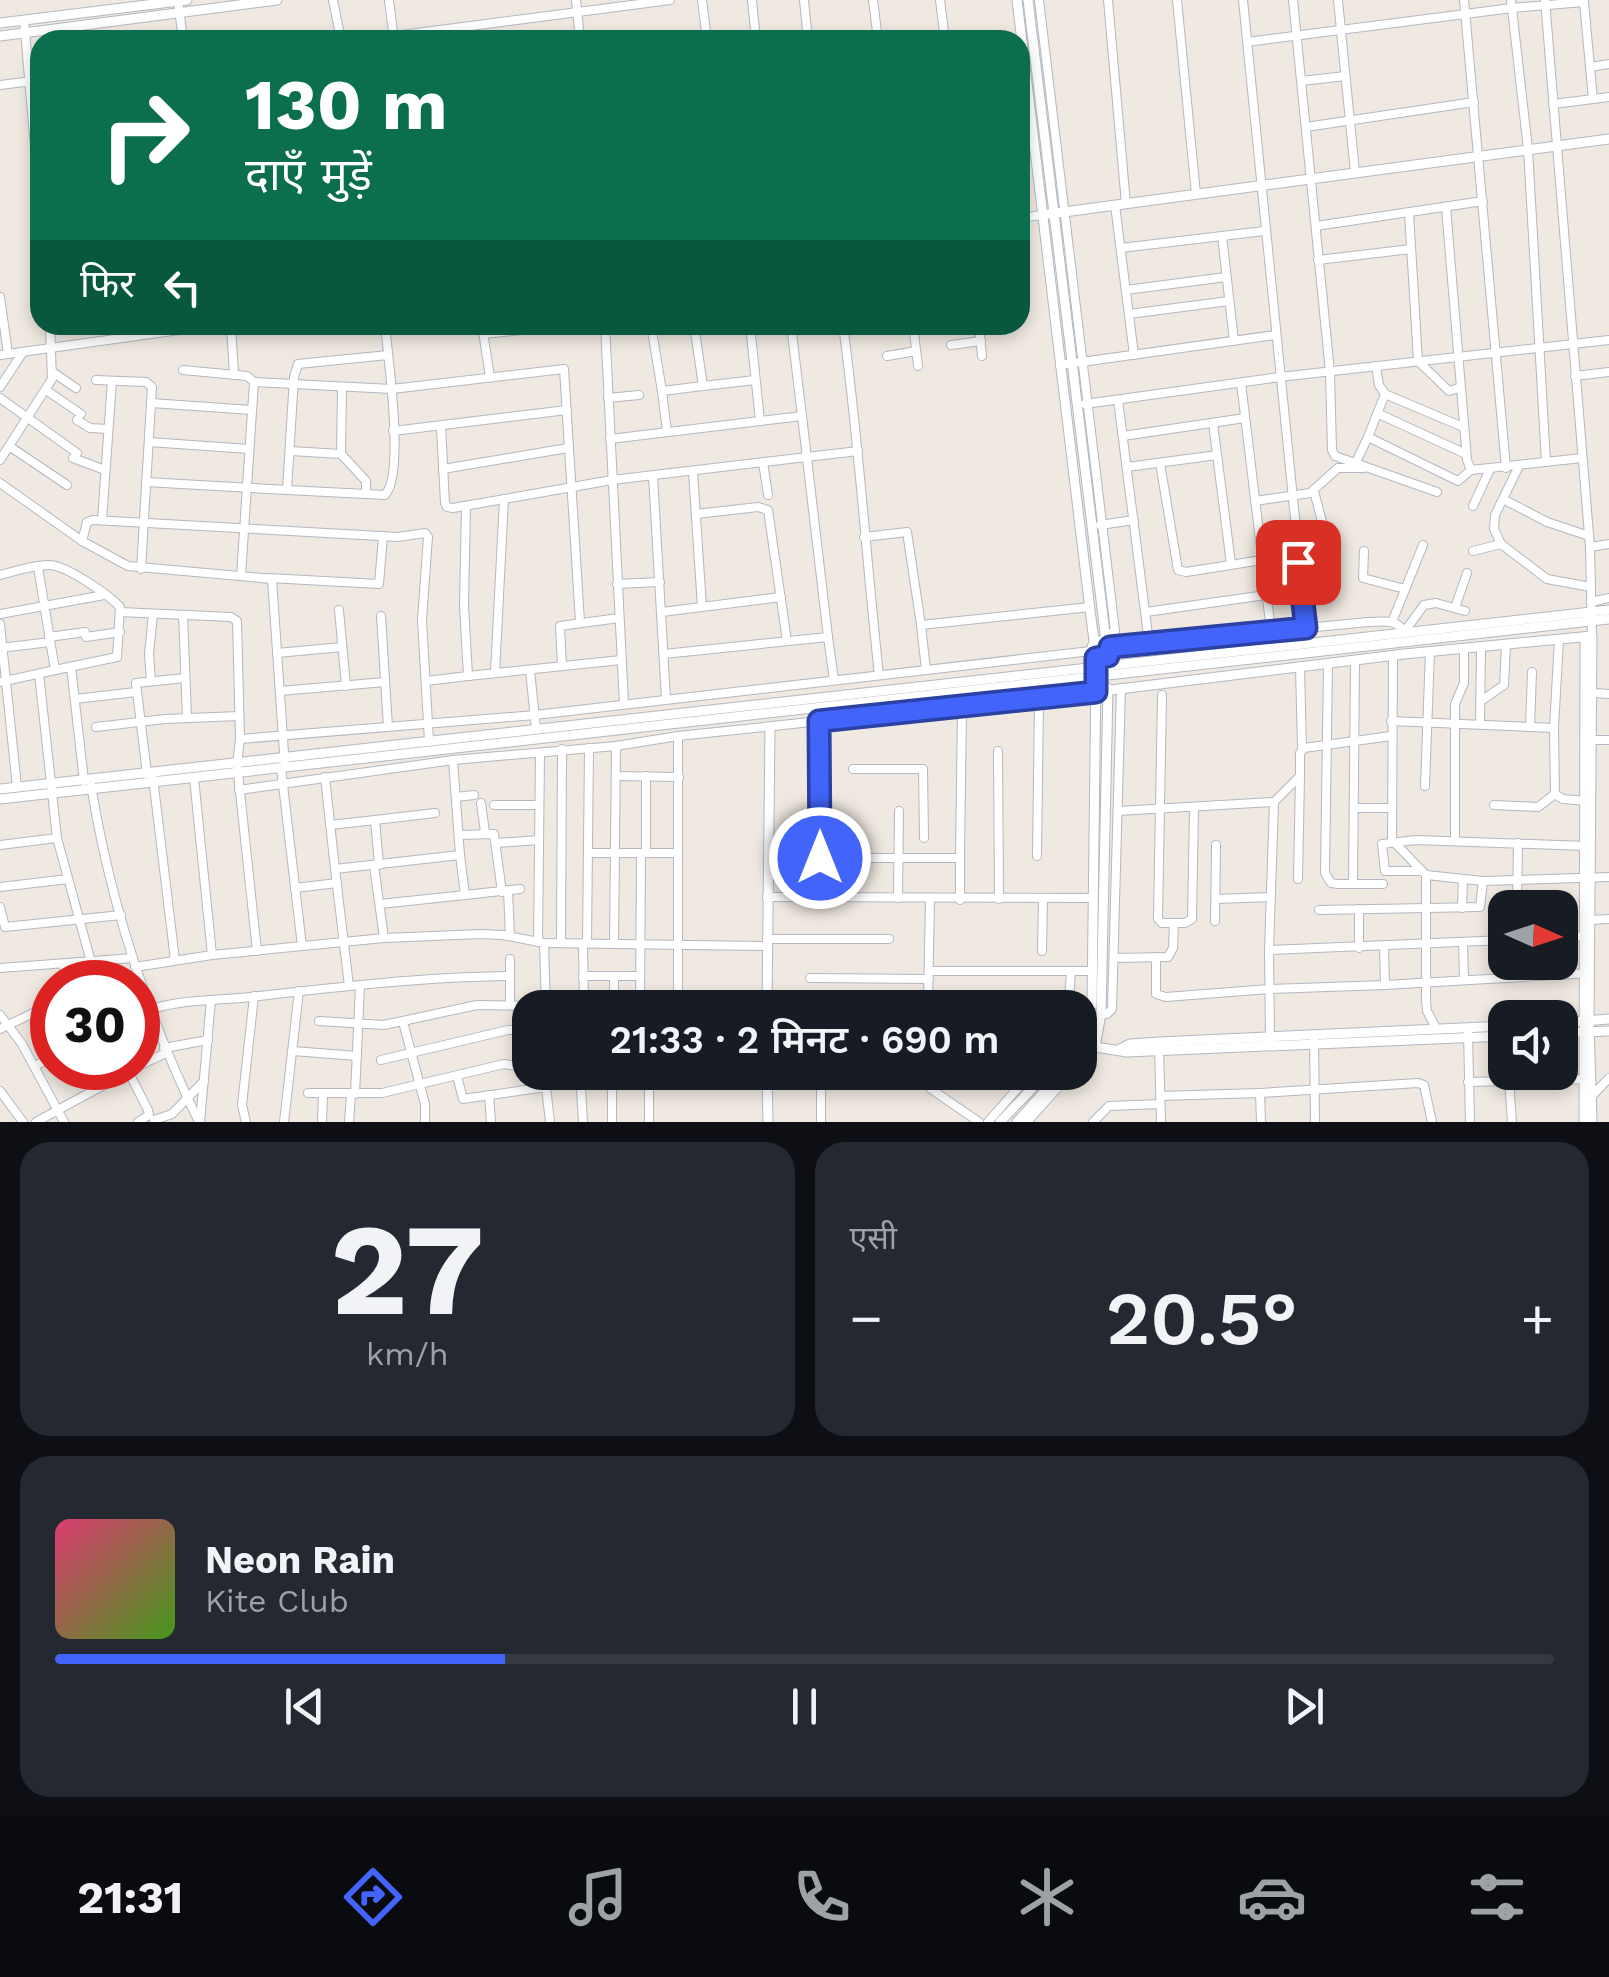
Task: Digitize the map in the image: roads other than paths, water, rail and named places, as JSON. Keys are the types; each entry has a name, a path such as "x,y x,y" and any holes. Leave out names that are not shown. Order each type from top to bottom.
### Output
{"street":[{"path":"0,23 187,0"},
{"path":"49,30 277,0"},
{"path":"334,0 338,30"},
{"path":"389,0 393,30"},
{"path":"576,0 579,30"},
{"path":"474,30 670,0"},
{"path":"702,0 705,30"},
{"path":"752,0 755,30"},
{"path":"804,0 807,30"},
{"path":"874,0 877,30"},
{"path":"940,0 944,30"},
{"path":"1018,0 1022,30"},
{"path":"1028,0 1047,214"},
{"path":"1040,0 1064,212 1090,607 1108,690 1102,1014 1097,1025"},
{"path":"1108,0 1126,204"},
{"path":"1177,0 1196,194"},
{"path":"1243,0 1306,628"},
{"path":"1293,0 1330,372 1332,450 1336,456 1437,492"},
{"path":"1338,0 1356,172"},
{"path":"1464,0 1506,468"},
{"path":"178,1 181,30"},
{"path":"1247,42 1465,14 1512,4 1584,1 1593,99"},
{"path":"1546,3 1590,547 1586,1027 1592,1122"},
{"path":"1512,4 1528,149 1546,462"},
{"path":"24,20 30,93"},
{"path":"0,36 30,32"},
{"path":"1590,67 1609,64"},
{"path":"1302,81 1345,76"},
{"path":"0,85 29,82"},
{"path":"1030,89 1071,363 1103,524 1115,631 1102,656"},
{"path":"1554,104 1609,97"},
{"path":"1306,127 1474,102"},
{"path":"1030,217 1609,139"},
{"path":"1316,226 1482,201"},
{"path":"1115,206 1134,355"},
{"path":"1446,208 1456,357 1471,470"},
{"path":"1409,213 1418,361 1450,391 1459,388"},
{"path":"1121,248 1264,231"},
{"path":"1222,236 1234,340"},
{"path":"1318,260 1411,249"},
{"path":"1126,290 1226,277"},
{"path":"0,300 4,354 144,335"},
{"path":"1129,314 1229,302"},
{"path":"0,460 54,374 51,335"},
{"path":"232,335 234,375"},
{"path":"146,482 385,494 392,486 394,431 385,335"},
{"path":"484,335 490,377"},
{"path":"605,335 624,704"},
{"path":"654,335 667,432"},
{"path":"695,335 703,386"},
{"path":"751,335 760,421"},
{"path":"792,335 834,680"},
{"path":"844,335 879,675"},
{"path":"914,335 918,366"},
{"path":"980,335 982,356"},
{"path":"1071,363 1275,335"},
{"path":"1081,405 1280,377 1609,340"},
{"path":"951,346 981,341"},
{"path":"886,356 916,351"},
{"path":"0,387 23,352"},
{"path":"287,490 295,369 304,362 388,355"},
{"path":"1376,366 1385,394 1463,427"},
{"path":"183,370 247,376 254,382 392,390 564,368 580,622"},
{"path":"1576,376 1609,372"},
{"path":"54,374 76,388"},
{"path":"96,380 151,383 141,569"},
{"path":"662,391 755,380"},
{"path":"102,520 112,381"},
{"path":"242,576 254,382"},
{"path":"1241,383 1270,631"},
{"path":"342,387 342,454 366,481 366,494"},
{"path":"46,390 90,428 108,430"},
{"path":"1356,462 1385,394"},
{"path":"608,398 639,395"},
{"path":"0,398 75,456 106,470"},
{"path":"1118,400 1149,643"},
{"path":"151,403 252,410"},
{"path":"1081,405 1102,656 1096,692 1092,990"},
{"path":"394,431 567,410"},
{"path":"1379,414 1466,454"},
{"path":"610,439 802,416"},
{"path":"1123,436 1245,418"},
{"path":"1213,423 1231,564"},
{"path":"440,427 447,507 612,480 858,451"},
{"path":"1368,438 1458,482 1471,470 1582,458"},
{"path":"149,442 249,449"},
{"path":"10,446 67,485"},
{"path":"444,469 568,448"},
{"path":"290,451 342,454"},
{"path":"1127,467 1217,455"},
{"path":"763,462 768,495"},
{"path":"1160,463 1178,570 1262,560"},
{"path":"1519,466 1494,521 1502,544 1547,579 1591,586"},
{"path":"1255,500 1314,491 1338,468 1376,469"},
{"path":"1473,506 1490,469"},
{"path":"693,472 702,607"},
{"path":"653,476 666,699"},
{"path":"0,483 82,541 122,564 141,569 379,584 382,536"},
{"path":"1314,491 1327,541"},
{"path":"1503,499 1547,522 1589,536"},
{"path":"495,673 504,500"},
{"path":"466,506 464,606 468,676"},
{"path":"696,514 758,507 768,510 788,641"},
{"path":"82,541 89,520 382,536 427,534 422,620 430,741"},
{"path":"1091,526 1134,520"},
{"path":"864,537 907,532 926,670"},
{"path":"1402,643 1392,622 1423,544"},
{"path":"1473,552 1502,544"},
{"path":"1590,547 1609,544"},
{"path":"1364,551 1363,578 1406,589"},
{"path":"38,567 54,670"},
{"path":"0,574 59,567 106,595 118,604 120,612 117,658 3,681"},
{"path":"1436,1028 1427,1011 1424,873 1392,840 1392,720 1402,643 1424,605 1460,610 1467,573"},
{"path":"268,578 272,580 283,785 302,946"},
{"path":"617,584 660,582"},
{"path":"0,614 106,595"},
{"path":"1146,612 1266,595"},
{"path":"662,612 781,597"},
{"path":"1591,612 1609,598"},
{"path":"921,625 1090,607"},
{"path":"339,610 346,686"},
{"path":"240,739 535,714 926,670 1102,656 1402,643 1609,610"},
{"path":"120,612 231,617 237,622 238,790 257,951"},
{"path":"1591,612 1609,619"},
{"path":"151,681 148,654 152,614"},
{"path":"183,615 187,717"},
{"path":"381,616 388,727"},
{"path":"562,666 560,626 618,618"},
{"path":"0,799 89,784 766,708 1102,656 1149,643 1392,622"},
{"path":"0,624 5,714 17,787"},
{"path":"50,637 120,632"},
{"path":"664,654 828,636"},
{"path":"238,790 453,760 616,746 1356,661 1402,643 1430,651 1589,636"},
{"path":"1588,740 1594,693 1589,636"},
{"path":"1,648 50,642 50,637"},
{"path":"1555,794 1559,640"},
{"path":"1480,701 1504,686 1506,644"},
{"path":"277,653 342,647"},
{"path":"1480,724 1481,647"},
{"path":"1455,840 1455,701 1464,683 1464,648"},
{"path":"1426,786 1430,651"},
{"path":"426,681 621,660"},
{"path":"1353,884 1356,661"},
{"path":"1328,664 1326,873 1332,882 1384,884"},
{"path":"72,667 89,784 133,960"},
{"path":"1298,880 1300,667"},
{"path":"530,670 536,729"},
{"path":"1530,727 1532,672"},
{"path":"39,674 57,838 90,960"},
{"path":"175,960 136,684 184,678"},
{"path":"280,691 385,682"},
{"path":"1102,1014 1112,1009 1121,688"},
{"path":"75,699 136,692"},
{"path":"1594,693 1609,694"},
{"path":"1162,694 1158,919 1162,923 1188,922 1192,915 1194,808"},
{"path":"1036,856 1039,699"},
{"path":"960,900 962,707"},
{"path":"96,727 238,716"},
{"path":"1392,720 1554,728"},
{"path":"819,721 820,897"},
{"path":"767,990 770,726"},
{"path":"284,764 318,764 430,741 524,735 536,729 601,727"},
{"path":"583,990 592,747 601,727"},
{"path":"678,736 678,990"},
{"path":"1302,750 1391,736"},
{"path":"1588,740 1609,740"},
{"path":"614,944 616,746"},
{"path":"560,943 562,750"},
{"path":"998,751 999,899"},
{"path":"540,752 545,990"},
{"path":"453,760 465,895"},
{"path":"318,764 330,824 349,986"},
{"path":"151,777 194,778 237,769"},
{"path":"853,769 922,769 924,838"},
{"path":"616,776 678,777"},
{"path":"640,990 646,776"},
{"path":"1270,1041 1270,897 1276,800 1300,776"},
{"path":"194,778 212,955"},
{"path":"0,789 49,789"},
{"path":"1555,794 1563,800 1588,801"},
{"path":"1494,805 1538,806 1555,794"},
{"path":"456,797 474,796"},
{"path":"1118,810 1299,800"},
{"path":"482,803 485,832"},
{"path":"494,805 540,804"},
{"path":"1354,808 1392,808"},
{"path":"898,898 899,811"},
{"path":"330,824 435,813"},
{"path":"375,820 384,938"},
{"path":"899,821 924,822"},
{"path":"459,835 494,834 510,936"},
{"path":"0,845 57,838"},
{"path":"496,843 539,840"},
{"path":"1587,846 1455,840 1392,840 1382,844 1385,871 1482,881 1609,877"},
{"path":"1517,890 1518,843"},
{"path":"1215,921 1216,845"},
{"path":"589,853 678,854"},
{"path":"335,869 460,855"},
{"path":"820,858 960,858"},
{"path":"0,886 68,879"},
{"path":"1462,908 1464,880"},
{"path":"1319,910 1481,905 1482,881"},
{"path":"295,888 337,883"},
{"path":"380,904 520,890"},
{"path":"1216,899 1270,897"},
{"path":"767,898 1093,898"},
{"path":"928,990 930,899"},
{"path":"1042,899 1042,952"},
{"path":"0,907 3,927 121,915"},
{"path":"1358,909 1360,948"},
{"path":"1586,921 1609,919"},
{"path":"1114,958 1172,954 1174,923"},
{"path":"160,961 384,938 510,936 541,942 640,945 889,939"},
{"path":"1578,936 1586,936"},
{"path":"1269,950 1488,941"},
{"path":"1463,942 1464,980"},
{"path":"1384,947 1385,984"},
{"path":"1156,957 1156,990 1160,997 1269,988 1586,974"},
{"path":"319,1021 403,1022 478,1005 510,1004 510,959"},
{"path":"0,968 30,966"},
{"path":"810,978 1092,971"},
{"path":"1070,990 1071,972"},
{"path":"160,1007 349,986 510,976"},
{"path":"583,976 640,976"},
{"path":"614,976 614,990"},
{"path":"350,1122 360,986"},
{"path":"284,1122 298,991"},
{"path":"246,1122 242,1105 254,996"},
{"path":"200,1122 211,1000"},
{"path":"0,1014 4,1026 30,1060"},
{"path":"4,1026 30,1014"},
{"path":"1578,1029 1609,1019"},
{"path":"403,1022 425,1104 425,1122"},
{"path":"1578,1026 1609,1031"},
{"path":"1314,1039 1436,1028 1488,1034"},
{"path":"1097,1048 1127,1052 1159,1046 1488,1029"},
{"path":"380,1060 512,1030"},
{"path":"1468,1032 1470,1122"},
{"path":"160,1038 200,1122"},
{"path":"1314,1039 1315,1122"},
{"path":"160,1053 208,1040"},
{"path":"1097,1044 1104,1041 1116,1049"},
{"path":"1159,1046 1161,1122"},
{"path":"292,1051 357,1056"},
{"path":"308,1093 382,1093 512,1064"},
{"path":"457,1076 463,1100 546,1086 550,1122"},
{"path":"1584,1122 1588,1101 1609,1078"},
{"path":"1578,1079 1587,1079"},
{"path":"154,1120 172,1114 204,1081"},
{"path":"1468,1082 1488,1081"},
{"path":"1093,1122 1109,1106 1418,1083 1427,1092 1432,1122"},
{"path":"47,1090 64,1122"},
{"path":"36,1122 93,1090"},
{"path":"138,1122 149,1115 141,1090"},
{"path":"581,1090 583,1122"},
{"path":"612,1090 612,1122"},
{"path":"649,1090 650,1122"},
{"path":"767,1090 768,1122"},
{"path":"820,1122 821,1090"},
{"path":"932,1090 979,1122"},
{"path":"988,1122 1016,1090"},
{"path":"1000,1122 1031,1090"},
{"path":"1017,1122 1046,1090"},
{"path":"1028,1122 1056,1090"},
{"path":"1510,1090 1512,1122"},
{"path":"0,1091 23,1122"},
{"path":"1260,1093 1261,1122"},
{"path":"322,1122 324,1094"},
{"path":"489,1094 491,1122"}]}
